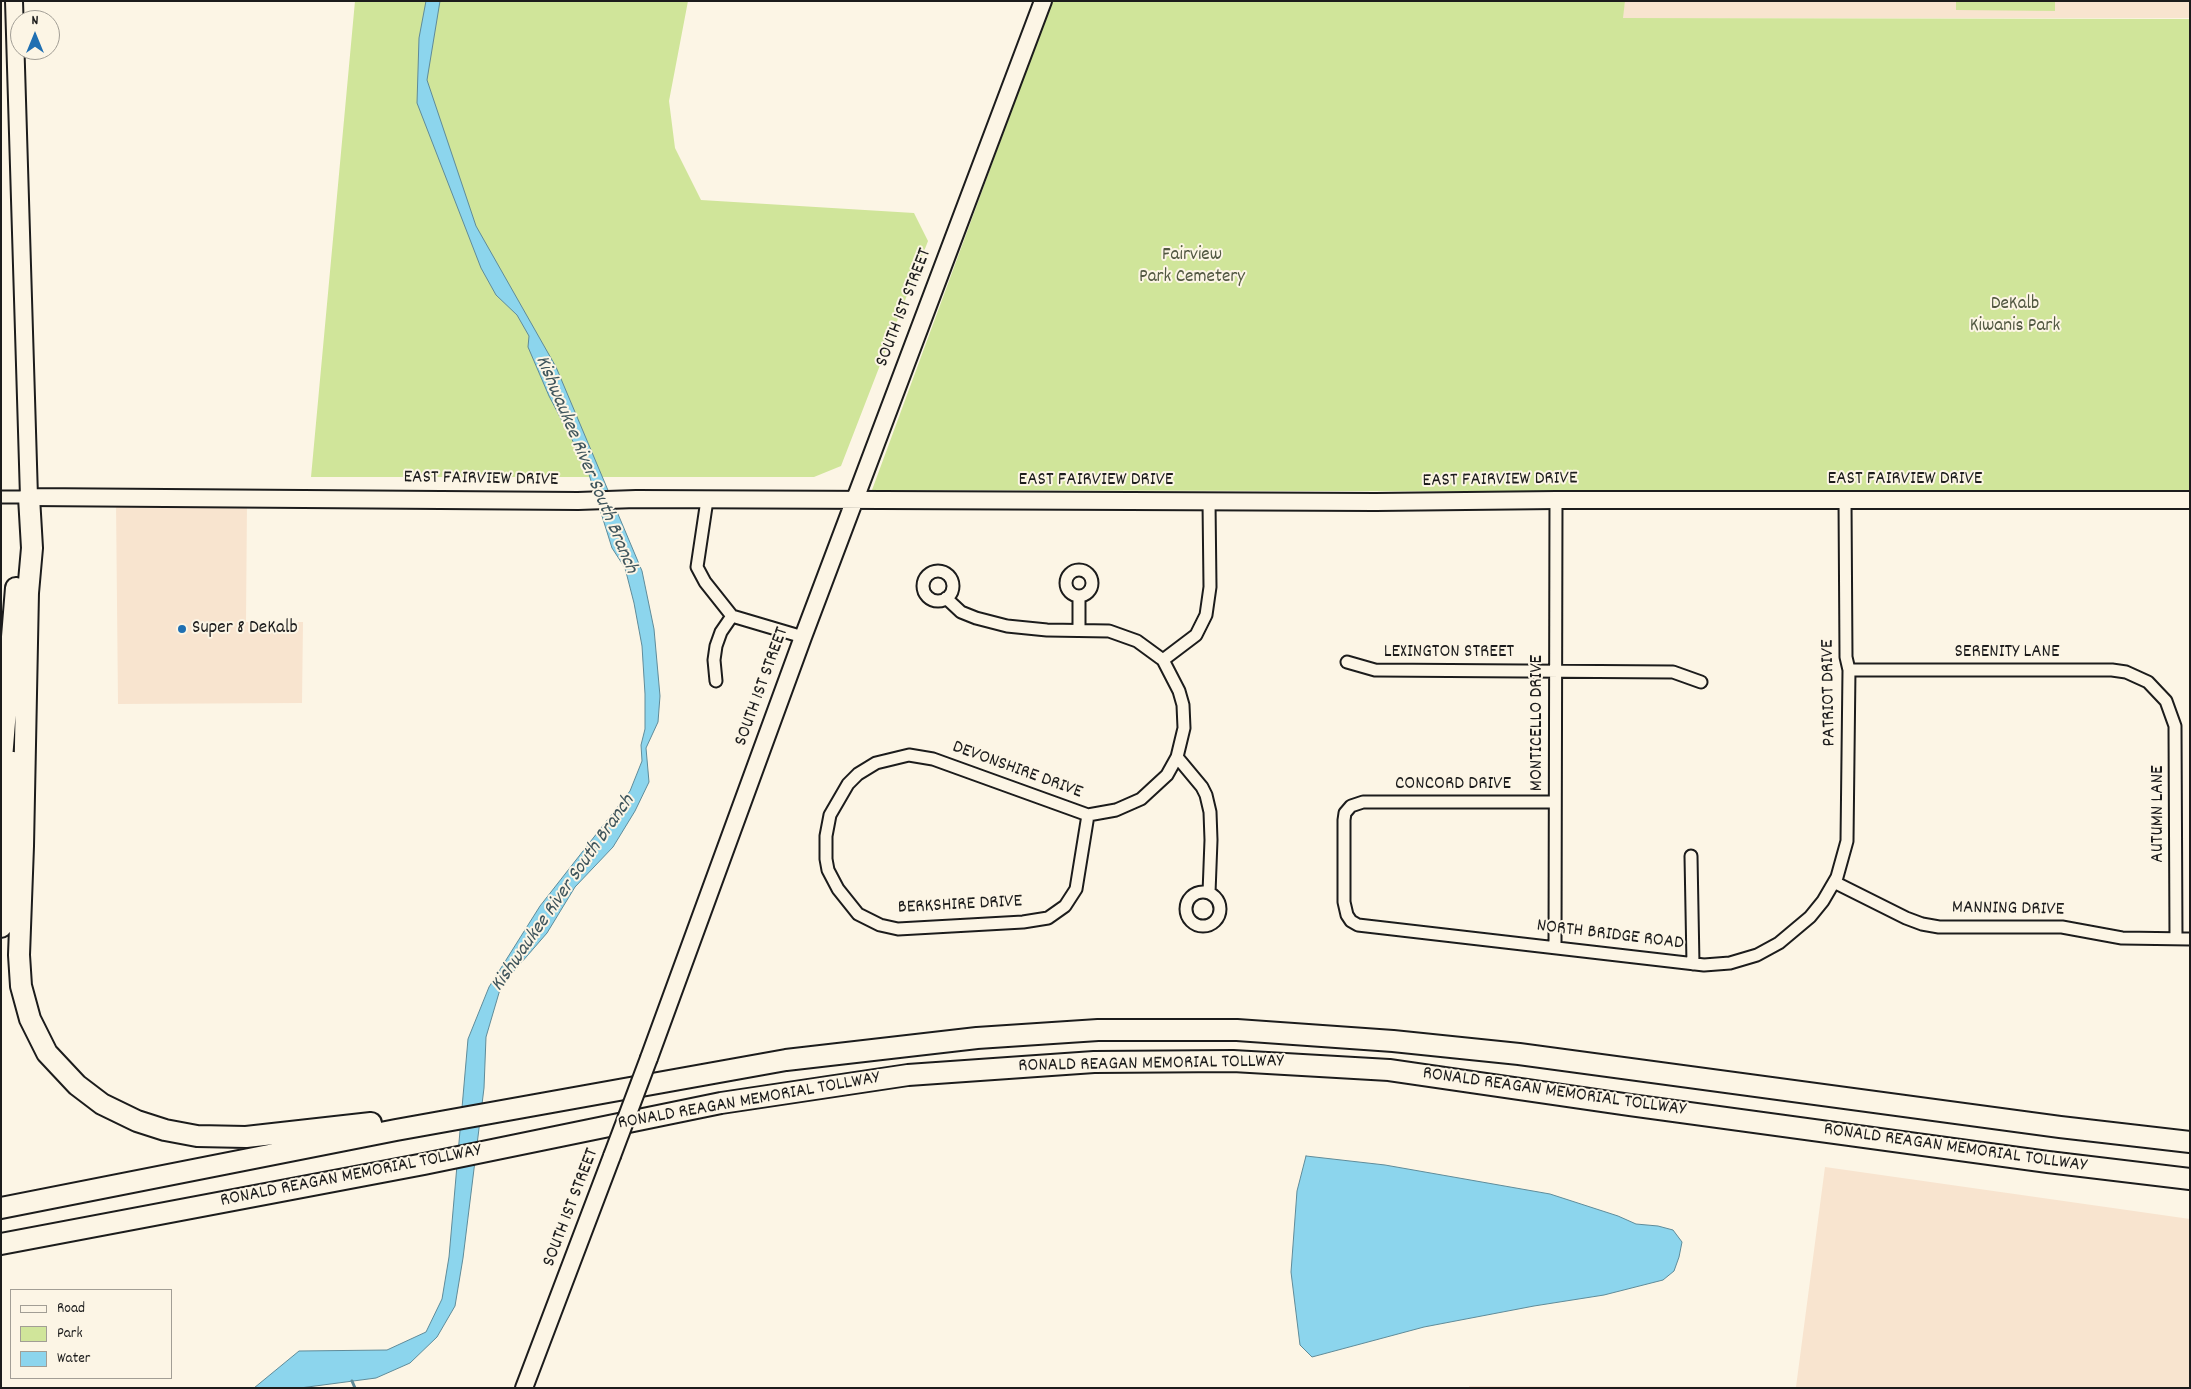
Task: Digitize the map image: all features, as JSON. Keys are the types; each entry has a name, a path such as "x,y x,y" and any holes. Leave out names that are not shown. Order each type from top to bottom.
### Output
{"highway":[{"path":"29,497 19,546 24,846 19,955 21,986 30,1019 47,1053 77,1085 102,1104 137,1121 180,1133 246,1137 408,1119 440,1120"},
{"path":"1,676 21,597"},
{"path":"1,771 21,597"},
{"path":"1,928 14,740 21,597"},
{"name":"RONALD REAGAN MEMORIAL TOLLWAY","path":"1,1208 440,1120 497,1112 786,1060 977,1038 1098,1030 1237,1030 1519,1054 2060,1127 2190,1142"},
{"name":"RONALD REAGAN MEMORIAL TOLLWAY","path":"1,1244 424,1164 721,1103 908,1075 1094,1062 1232,1061 1389,1070 1698,1114 2190,1179"}],"street":[{"path":"14,1 29,497"},
{"name":"SOUTH 1ST STREET","path":"524,1388 649,1058 803,637 1043,1"},
{"name":"EAST FAIRVIEW DRIVE","path":"1,497 578,501 636,499 1210,502 2190,500"},
{"path":"708,500 697,568 705,582 732,616 803,637"},
{"name":"MONTICELLO DRIVE","path":"1555,947 1556,500"},
{"name":"PATRIOT DRIVE","path":"1834,882 1843,860 1849,821 1849,670 1846,657 1845,500"},
{"path":"946,598 961,612 1007,626 1047,630 1109,631 1123,635 1137,641 1163,660 1196,635 1206,616 1210,587 1210,502"},
{"path":"1079,596 1079,630"},
{"path":"716,681 714,660 716,646 721,632 732,616"},
{"name":"DEVONSHIRE DRIVE","path":"839,797 848,784 867,768 887,759 909,756 933,760 1088,815 1116,810 1141,799 1167,776 1177,757 1184,728 1183,705 1179,691 1163,660"},
{"name":"LEXINGTON STREET","path":"1347,662 1375,670 1672,672 1701,682"},
{"name":"SERENITY LANE","path":"1849,670 2112,670 2138,676 2159,692"},
{"name":"AUTUMN LANE","path":"2159,692 2171,712 2176,732 2176,940"},
{"path":"1177,757 1202,787 1206,795 1210,812 1211,831 1209,893"},
{"name":"BERKSHIRE DRIVE","path":"839,797 830,815 826,836 826,859 832,878 846,901 858,914 880,924 904,929 1023,922 1048,918 1057,913 1065,906 1076,888 1088,815"},
{"name":"CONCORD DRIVE","path":"1351,921 1347,915 1344,902 1343,852 1344,820 1351,806 1363,802 1555,802"},
{"path":"1691,856 1693,964"},
{"name":"MANNING DRIVE","path":"1834,882 1906,918 1930,925 1965,928 2062,927 2122,938 2190,940"},
{"name":"NORTH BRIDGE ROAD","path":"1351,921 1358,924 1693,964 1730,963 1757,954 1779,943 1797,930 1823,902 1834,882"}],"shaded area":[{"path":"1625,1 2190,1 2190,18 1622,18"},
{"path":"116,502 247,502 246,622 303,622 302,703 118,704"},
{"path":"1825,1167 2190,1219 2190,1388 1469,1388 1469,1386 1796,1387"}],"green space":[{"path":"355,1 688,1 669,101 675,148 701,200 914,213 928,241 841,466 814,477 311,477"},
{"path":"1052,1 1625,1 1623,18 2190,19 2190,493 872,490"},
{"path":"1956,1 2055,1 2055,11 1956,10"}],"water":[{"name":"Kishwaukee River South Branch","path":"426,1 440,1 427,80 476,226 556,367 642,571 654,629 660,696 658,722 646,748 649,782 635,811 613,847 575,887 547,933 501,986 486,1037 484,1088 463,1258 455,1306 437,1337 410,1363 376,1378 300,1388 254,1388 299,1351 387,1350 426,1332 442,1299 449,1257 468,1039 489,987 540,906 630,791 642,761 641,745 645,729 645,694 642,646 625,568 612,548 587,468 549,396 528,347 529,336 517,315 496,295 481,268 417,103 419,38"},
{"path":"1306,1156 1385,1165 1550,1194 1618,1216 1636,1224 1658,1226 1673,1230 1682,1242 1679,1257 1674,1271 1663,1280 1604,1295 1424,1327 1312,1357 1300,1345 1291,1272 1297,1191"}],"waterway":[{"path":"352,1381 355,1388"}],"place":[{"name":"Super 8 DeKalb","path":"182,629"}],"park label":[{"name":"Fairview Park Cemetery","path":"1192,267"},
{"name":"DeKalb Kiwanis Park","path":"2015,316"}]}
